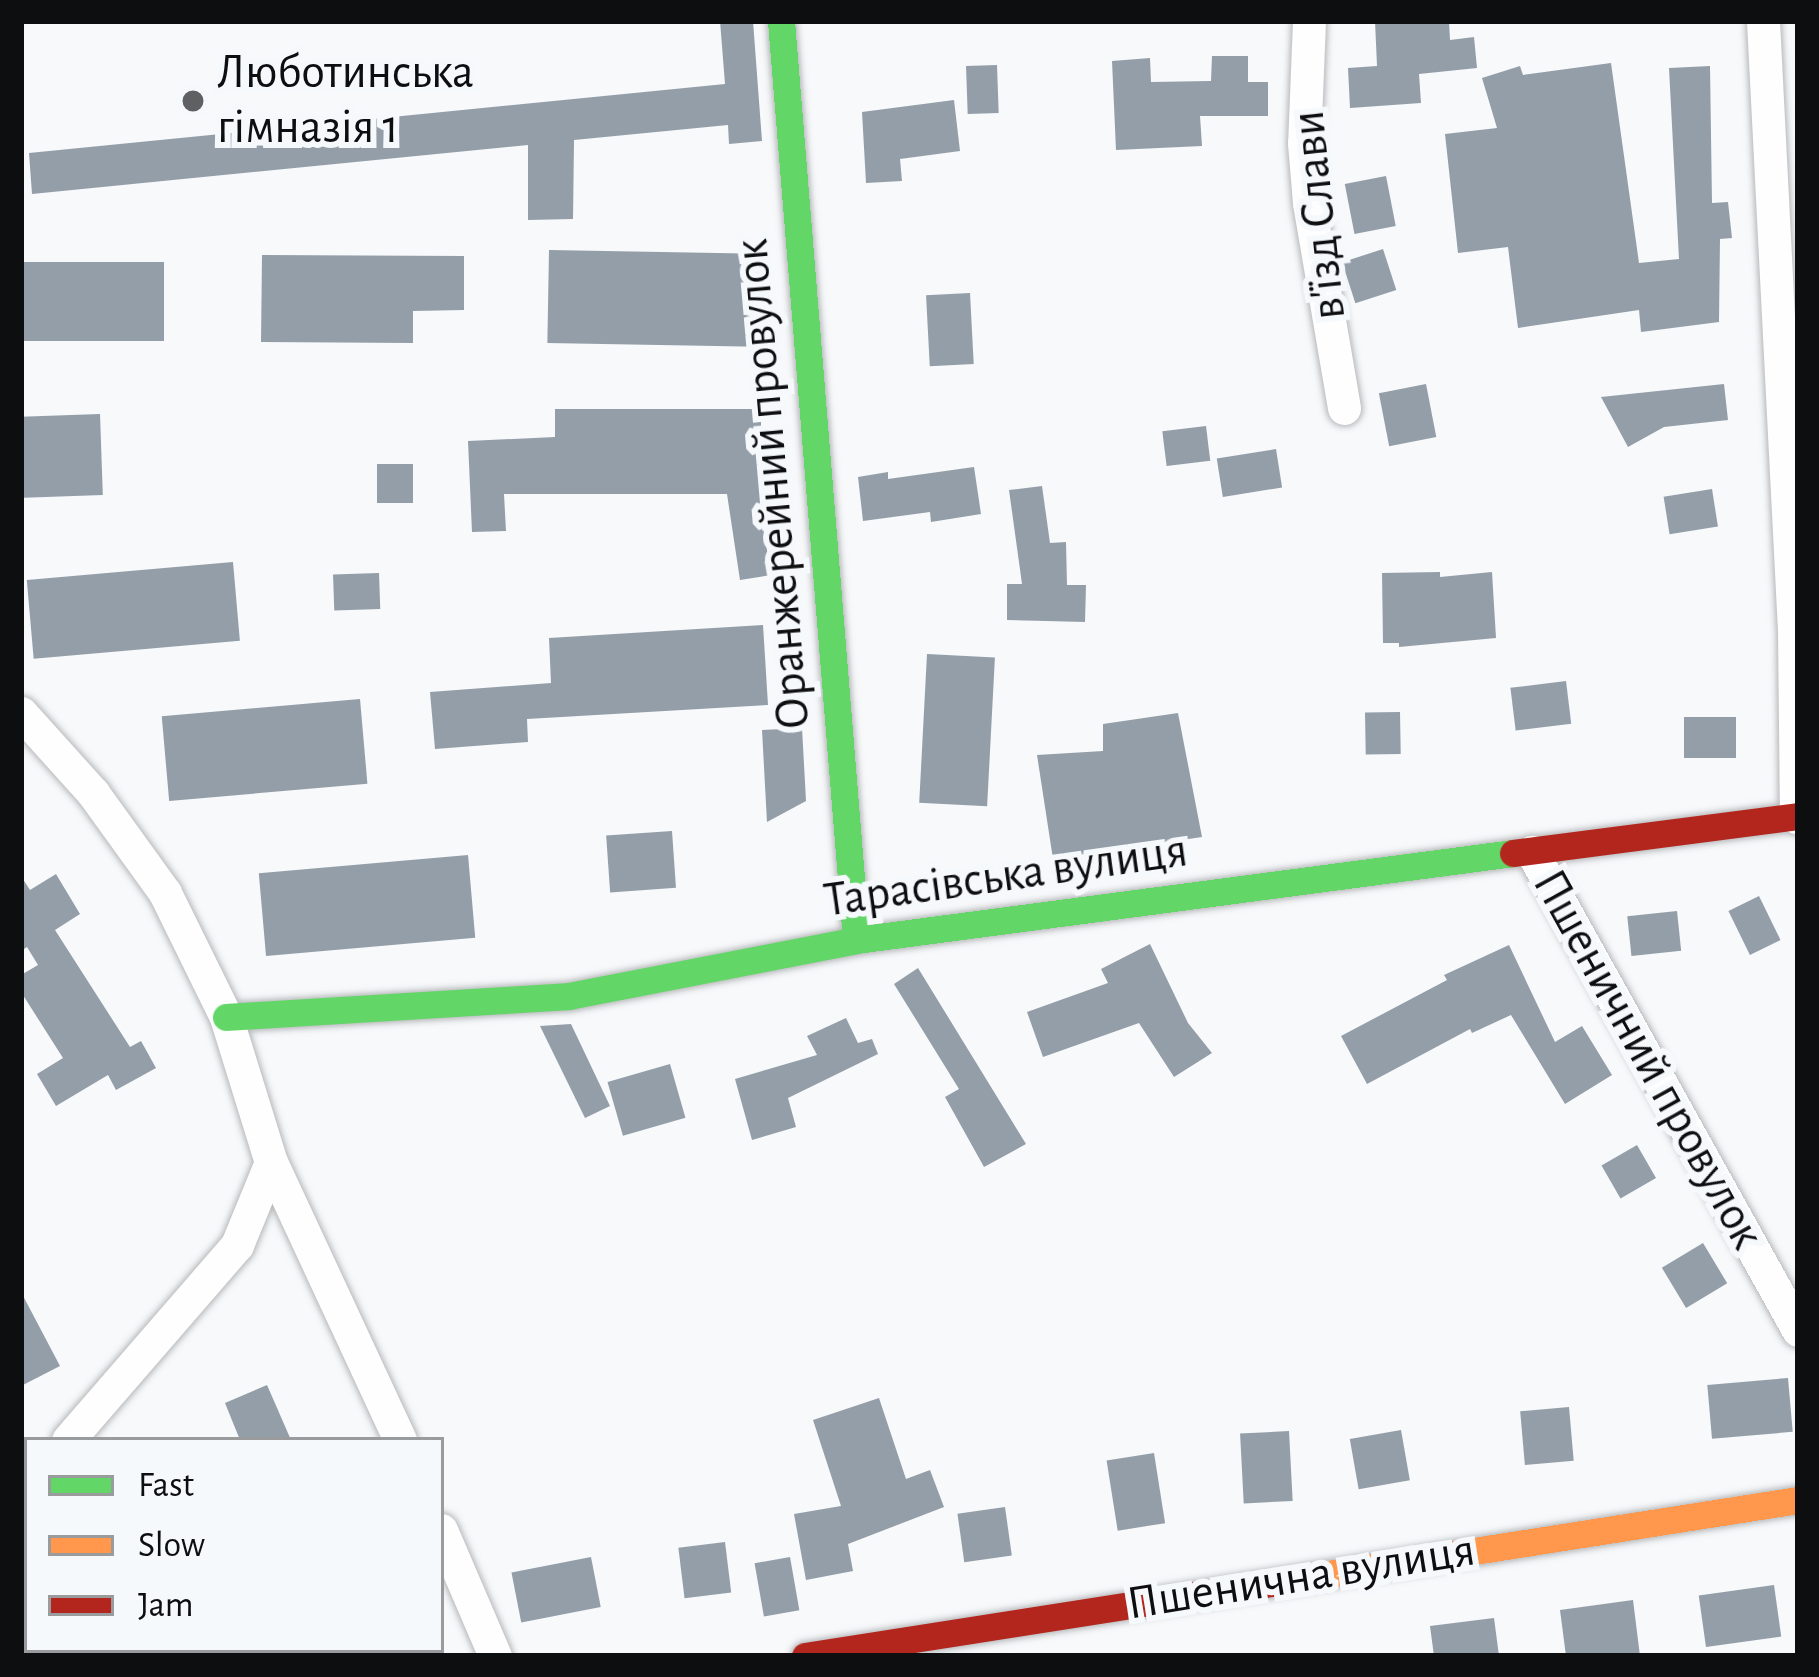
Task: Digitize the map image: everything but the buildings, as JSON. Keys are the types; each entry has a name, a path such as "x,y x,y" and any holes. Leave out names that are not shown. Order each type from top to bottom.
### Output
{"street":[{"name":"Оранжерейний провулок","path":"781,21 856,940"},
{"name":"в'їзд Слави","path":"1309,21 1304,142 1309,203 1344,408"},
{"path":"1763,21 1794,629 1797,816"},
{"path":"21,713 93,794 165,893 226,1017 272,1162 399,1437"},
{"name":"Тарасівська вулиця","path":"226,1017 568,997 856,940 1797,816"},
{"name":"Пшеничний провулок","path":"1532,852 1798,1330"},
{"path":"71,1437 238,1245 272,1162"},
{"name":"Пшенична вулиця","path":"805,1656 1798,1500"},
{"path":"444,1537 495,1656"}],"traffic: fast":[{"path":"781,21 856,940"},
{"path":"226,1017 569,996 856,940 1513,853"}],"traffic: slow":[{"path":"1271,1583 1798,1500"}],"traffic: jam":[{"path":"1513,853 1798,816"},
{"path":"805,1656 1271,1583"}],"place":[{"name":"Люботинська гiмназiя 1","path":"193,101"}]}
